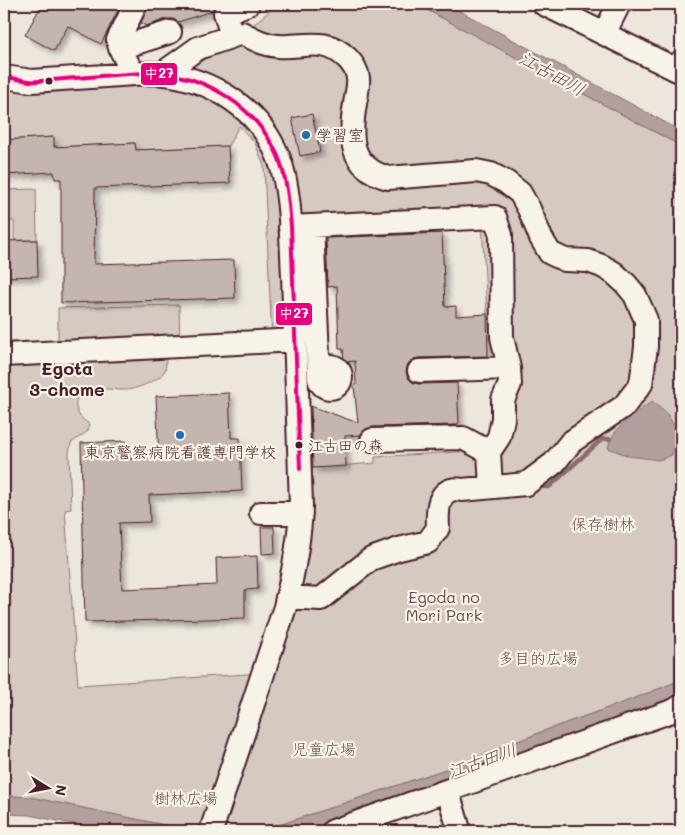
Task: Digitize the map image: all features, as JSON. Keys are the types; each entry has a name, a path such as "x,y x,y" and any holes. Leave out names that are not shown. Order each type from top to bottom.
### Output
{"street":[{"path":"133,74 118,40 136,4"},
{"path":"232,36 225,13 248,4"},
{"path":"544,4 677,70 681,62"},
{"path":"604,34 619,4"},
{"path":"120,48 170,32"},
{"path":"163,73 198,48 242,33 264,44 278,46 315,44 328,46 346,58 353,66 358,77 352,122 353,146 357,157 369,170 388,178 476,171 491,174 506,182 520,193 550,253 564,260 588,261 614,273 635,295 646,320 646,347 641,384 624,406 571,442 554,463 526,484 462,490 455,488 444,494 437,508 438,528 428,542 371,558 320,599 288,597"},
{"path":"4,77 32,81 163,73 192,79 214,87 254,118 267,136 278,154 301,227 307,357 301,513 293,571 288,597 212,827"},
{"path":"301,227 495,217 520,193"},
{"path":"491,487 489,452 499,437 503,419 504,400 510,384 509,368 502,337 502,235 495,217"},
{"path":"4,354 307,357"},
{"path":"420,371 509,368"},
{"path":"372,440 463,438 489,452"},
{"path":"261,513 301,513"},
{"path":"333,831 448,792 675,710 681,706"},
{"path":"448,792 464,830"}],"green space":[{"name":"Egoda no Mori Park","path":"278,4 416,4 681,146 681,680 449,768 261,831 193,831 35,798 4,797 4,434 9,433 8,383 4,383 4,355 58,352 58,308 179,305 180,345 165,346 166,368 160,376 136,388 94,391 76,400 78,414 89,424 88,431 71,443 69,453 71,509 65,510 78,685 264,673 300,469 375,463 375,457 473,451 503,419 495,331 487,314 482,222 290,227 296,340 272,341 264,166 255,143 239,126 228,146 136,150 135,143 54,147 53,137 4,140 4,77 133,74 243,33"},
{"path":"36,189 37,240 14,240 14,221 4,221 4,190"}],"water":[{"name":"江古田川","path":"416,4 447,4 681,131 681,146"},
{"path":"652,401 668,415 677,431 672,455 659,460 629,456 608,448 610,440 619,427"},
{"name":"江古田川","path":"681,680 681,701 666,709 307,831 261,831 449,768"},
{"path":"4,797 30,797 193,831 107,831 29,815 4,814"}],"building":[{"path":"42,4 121,4 101,44 68,26 54,51 25,35"},
{"path":"149,4 216,4 212,11 178,22 173,19 166,19 146,26 141,23"},
{"name":"学習室","path":"312,114 320,152 300,156 292,118"},
{"path":"54,137 54,147 135,143 136,150 228,146 230,183 95,188 94,264 234,260 235,298 61,303 61,179 55,179 54,172 4,175 4,140"},
{"path":"442,233 445,307 456,306 456,316 487,314 488,356 418,358 408,364 406,372 412,382 419,384 457,383 459,423 455,425 372,427 366,429 360,435 345,436 346,466 313,468 311,406 358,423 354,385 356,385 355,361 344,362 343,349 339,349 337,286 328,287 326,238"},
{"path":"37,240 38,276 4,277 4,241"},
{"path":"229,393 231,438 240,438 242,491 149,495 150,522 119,523 122,589 217,585 216,558 257,556 258,589 245,590 245,618 85,622 81,443 126,441 127,459 159,458 156,396"},
{"path":"261,527 274,527 275,553 262,554"}],"waterway":[{"path":"539,487 549,487 602,439 610,439"}],"transit line":[{"name":"中27","path":"4,77 38,81 148,73 168,74 188,79 225,95 256,122 278,156 286,182 291,226 300,469"}],"place":[{"name":"学習室","path":"306,135"},
{"name":"東京警察病院看護専門学校","path":"180,435"},
{"name":"江古田の森","path":"299,445"}],"district":[{"name":"Egota 3-chome","path":"67,379"}],"park label":[{"name":"保存樹林","path":"603,524"},
{"name":"多目的広場","path":"538,658"},
{"name":"児童広場","path":"324,749"},
{"name":"樹林広場","path":"186,798"}]}
